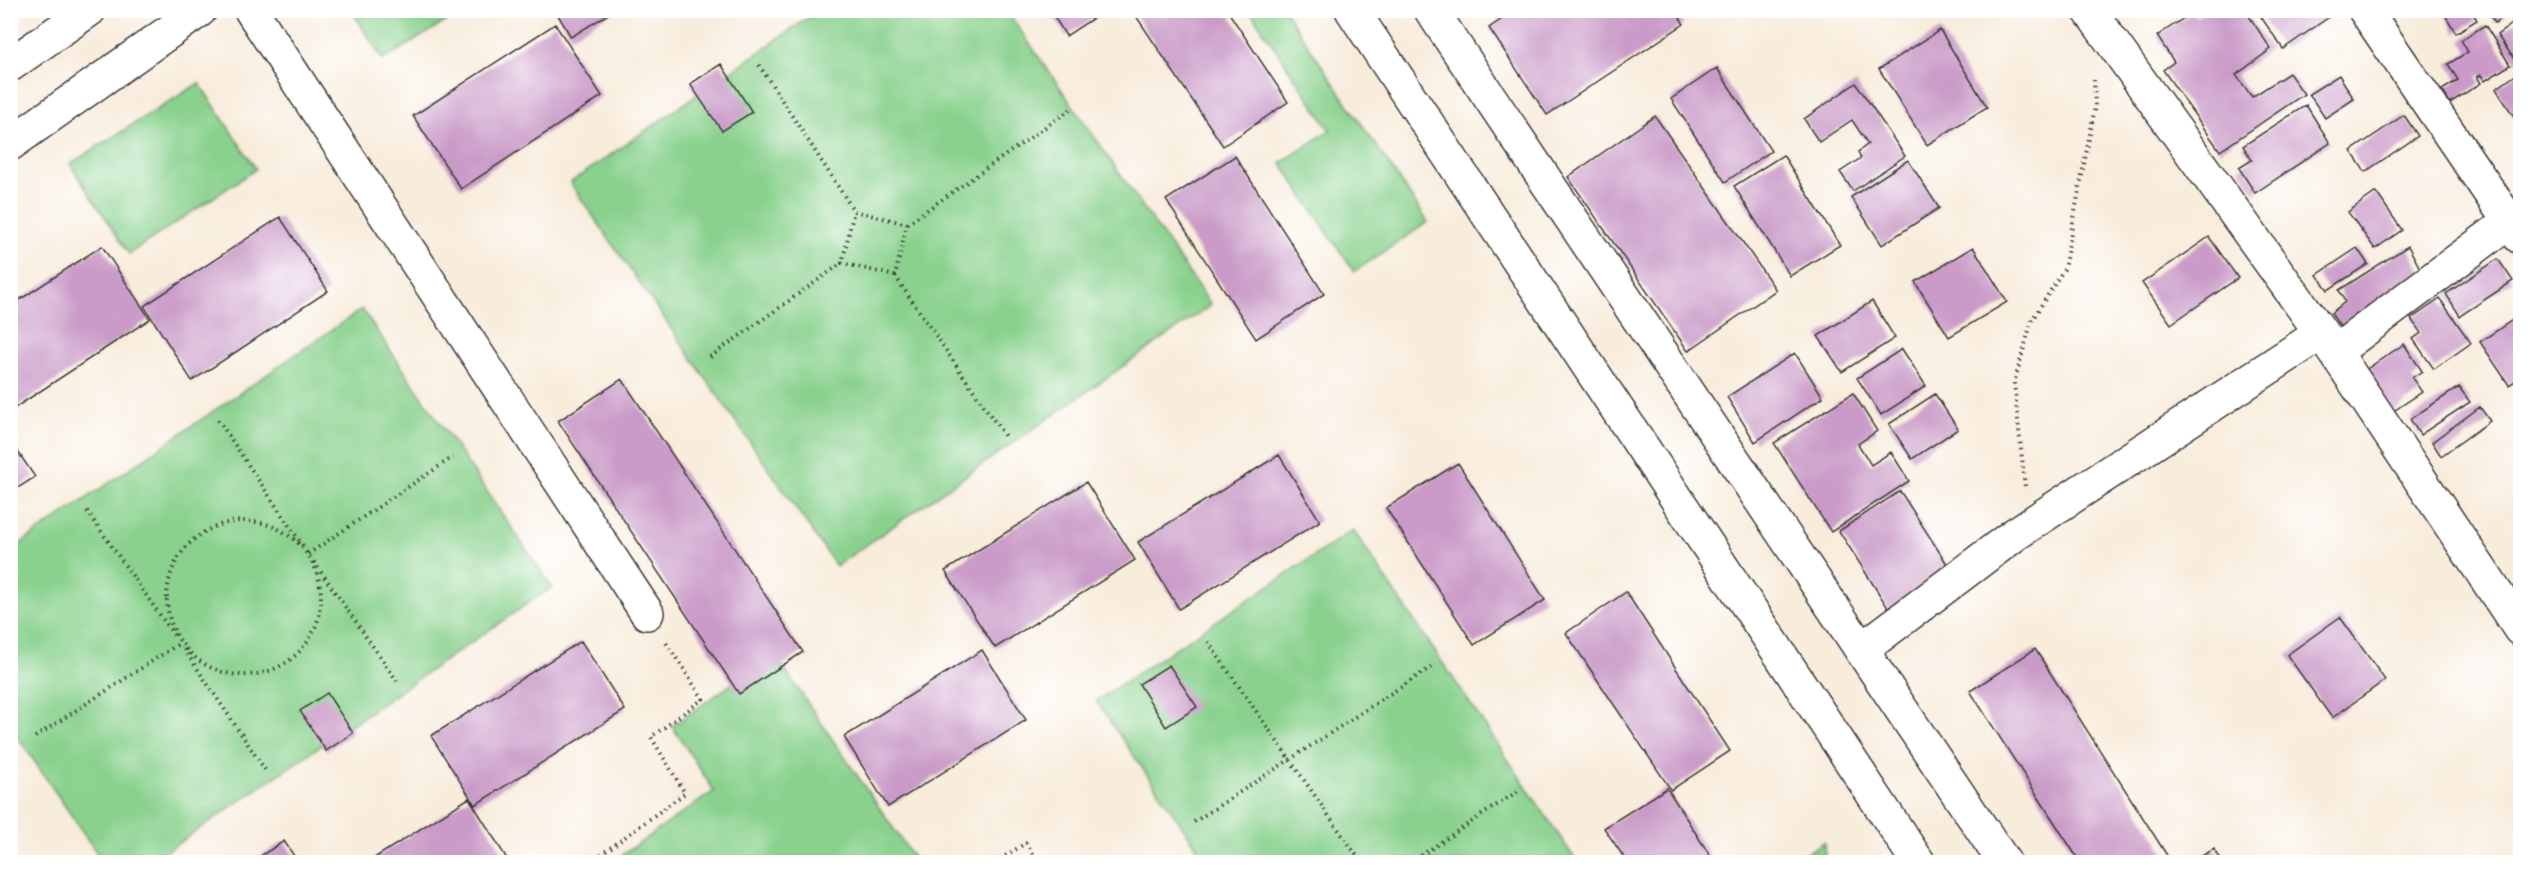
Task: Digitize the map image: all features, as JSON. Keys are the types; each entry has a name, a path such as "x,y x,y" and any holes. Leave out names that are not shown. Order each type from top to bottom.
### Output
{"street":[{"path":"10,65 90,10"},
{"path":"10,144 200,10"},
{"path":"250,10 647,613"},
{"path":"1352,10 1918,862"},
{"path":"1431,10 2004,862"},
{"path":"2089,10 2327,343 2520,629"},
{"path":"1861,650 2014,535 2515,229 2365,10"}],"path":[{"path":"759,65 854,212 907,224"},
{"path":"2014,535 2026,499 2014,383 2032,320 2064,269 2095,107 2094,73"},
{"path":"895,276 907,224 1074,107"},
{"path":"710,357 842,263 854,212"},
{"path":"842,263 895,276 1006,438"},
{"path":"218,420 397,681"},
{"path":"308,554 453,457"},
{"path":"87,510 266,771"},
{"path":"258,521 287,533 308,554 321,582 321,613 309,641 288,663 261,675 230,676 202,664 180,643 167,615 167,584 178,556 199,534 227,522 258,521"},
{"path":"591,862 685,793 651,737 703,699 647,613"},
{"path":"1208,642 1361,862"},
{"path":"35,737 180,643"},
{"path":"1194,822 1433,666"},
{"path":"1411,862 1518,791"},
{"path":"995,862 1026,843 1038,862"}],"green space":[{"path":"352,11 463,11 383,60"},
{"path":"818,11 1007,11 1211,305 836,566 570,183"},
{"path":"1250,11 1285,11 1428,222 1354,272 1281,163 1330,130"},
{"path":"199,83 256,169 129,254 70,164"},
{"path":"362,309 552,587 151,862 103,862 11,727 10,551"},
{"path":"1353,530 1577,862 1207,862 1096,701"},
{"path":"774,654 913,857 905,862 612,862 714,791 672,726"},
{"path":"1824,842 1825,862 1792,862"}],"building":[{"path":"555,10 615,10 571,37"},
{"path":"1050,10 1106,10 1066,36"},
{"path":"1132,10 1227,10 1288,102 1223,146"},
{"path":"1515,10 1675,10 1684,24 1547,115 1489,28"},
{"path":"2206,10 2245,10 2271,49 2236,75 2252,97 2289,73 2304,94 2220,151 2163,70 2174,62 2157,36 2193,12 2196,17"},
{"path":"2272,10 2329,10 2332,15 2283,49 2261,17"},
{"path":"2442,10 2471,10 2477,20 2456,33"},
{"path":"2487,10 2513,10 2495,23"},
{"path":"2515,22 2520,30 2520,60 2517,63 2497,35"},
{"path":"555,24 602,96 461,189 413,116"},
{"path":"2485,25 2510,65 2485,81 2481,75 2477,77 2481,83 2450,103 2442,90 2458,80 2448,64 2468,52 2461,40"},
{"path":"1940,30 1987,107 1927,145 1879,69"},
{"path":"721,64 752,112 722,131 690,84"},
{"path":"1717,68 1771,151 1725,182 1671,99"},
{"path":"2517,74 2520,80 2520,126 2496,89"},
{"path":"2339,75 2354,99 2325,118 2309,94"},
{"path":"1856,83 1905,156 1853,191 1840,172 1861,158 1858,152 1868,144 1852,120 1819,142 1804,119"},
{"path":"2306,105 2330,143 2255,193 2239,168 2252,160 2243,146"},
{"path":"2404,115 2418,136 2365,172 2351,151"},
{"path":"1655,116 1776,290 1688,351 1568,177"},
{"path":"1783,155 1840,245 1790,276 1734,186"},
{"path":"1235,156 1324,294 1256,339 1166,200"},
{"path":"1908,160 1939,208 1882,245 1851,197"},
{"path":"2376,192 2402,230 2375,249 2348,212"},
{"path":"280,217 328,291 192,381 144,306"},
{"path":"2209,237 2238,278 2171,324 2142,283"},
{"path":"102,246 150,319 10,411 10,306"},
{"path":"2408,246 2422,272 2341,328 2331,313 2345,302 2339,290"},
{"path":"1973,247 2007,302 1949,337 1915,282"},
{"path":"2357,248 2368,264 2328,290 2317,275"},
{"path":"2498,259 2513,281 2460,316 2446,294"},
{"path":"2440,299 2471,343 2434,369 2413,339 2421,333 2411,319"},
{"path":"1872,301 1895,338 1842,372 1818,336"},
{"path":"2520,315 2520,378 2509,385 2480,342"},
{"path":"2404,344 2422,371 2412,378 2422,392 2389,414 2361,373"},
{"path":"1902,349 1926,386 1881,415 1857,378"},
{"path":"1795,353 1823,397 1755,442 1727,397"},
{"path":"622,379 803,652 739,694 558,421"},
{"path":"2459,387 2470,402 2420,435 2410,419"},
{"path":"1853,393 1877,431 1858,444 1871,465 1891,452 1909,481 1831,532 1774,443"},
{"path":"1935,394 1958,429 1912,459 1889,424"},
{"path":"2480,407 2490,421 2441,456 2432,442"},
{"path":"10,440 35,477 10,493"},
{"path":"1279,455 1320,521 1179,609 1138,542"},
{"path":"1458,463 1545,600 1474,645 1386,508"},
{"path":"1086,482 1135,560 995,648 945,571"},
{"path":"1900,491 1951,570 1890,611 1839,531"},
{"path":"1626,592 1730,751 1671,790 1566,633"},
{"path":"2340,617 2385,680 2332,718 2287,655"},
{"path":"581,641 625,710 475,805 431,736"},
{"path":"2035,649 2170,860 2166,862 2080,862 1970,691"},
{"path":"982,650 1026,720 888,807 844,737"},
{"path":"1169,665 1197,707 1166,727 1139,684"},
{"path":"327,693 353,733 326,751 300,711"},
{"path":"1667,788 1714,862 1627,862 1604,828"},
{"path":"469,798 509,862 368,862"},
{"path":"284,841 298,862 251,862"},
{"path":"2214,849 2223,862 2192,862"}]}
